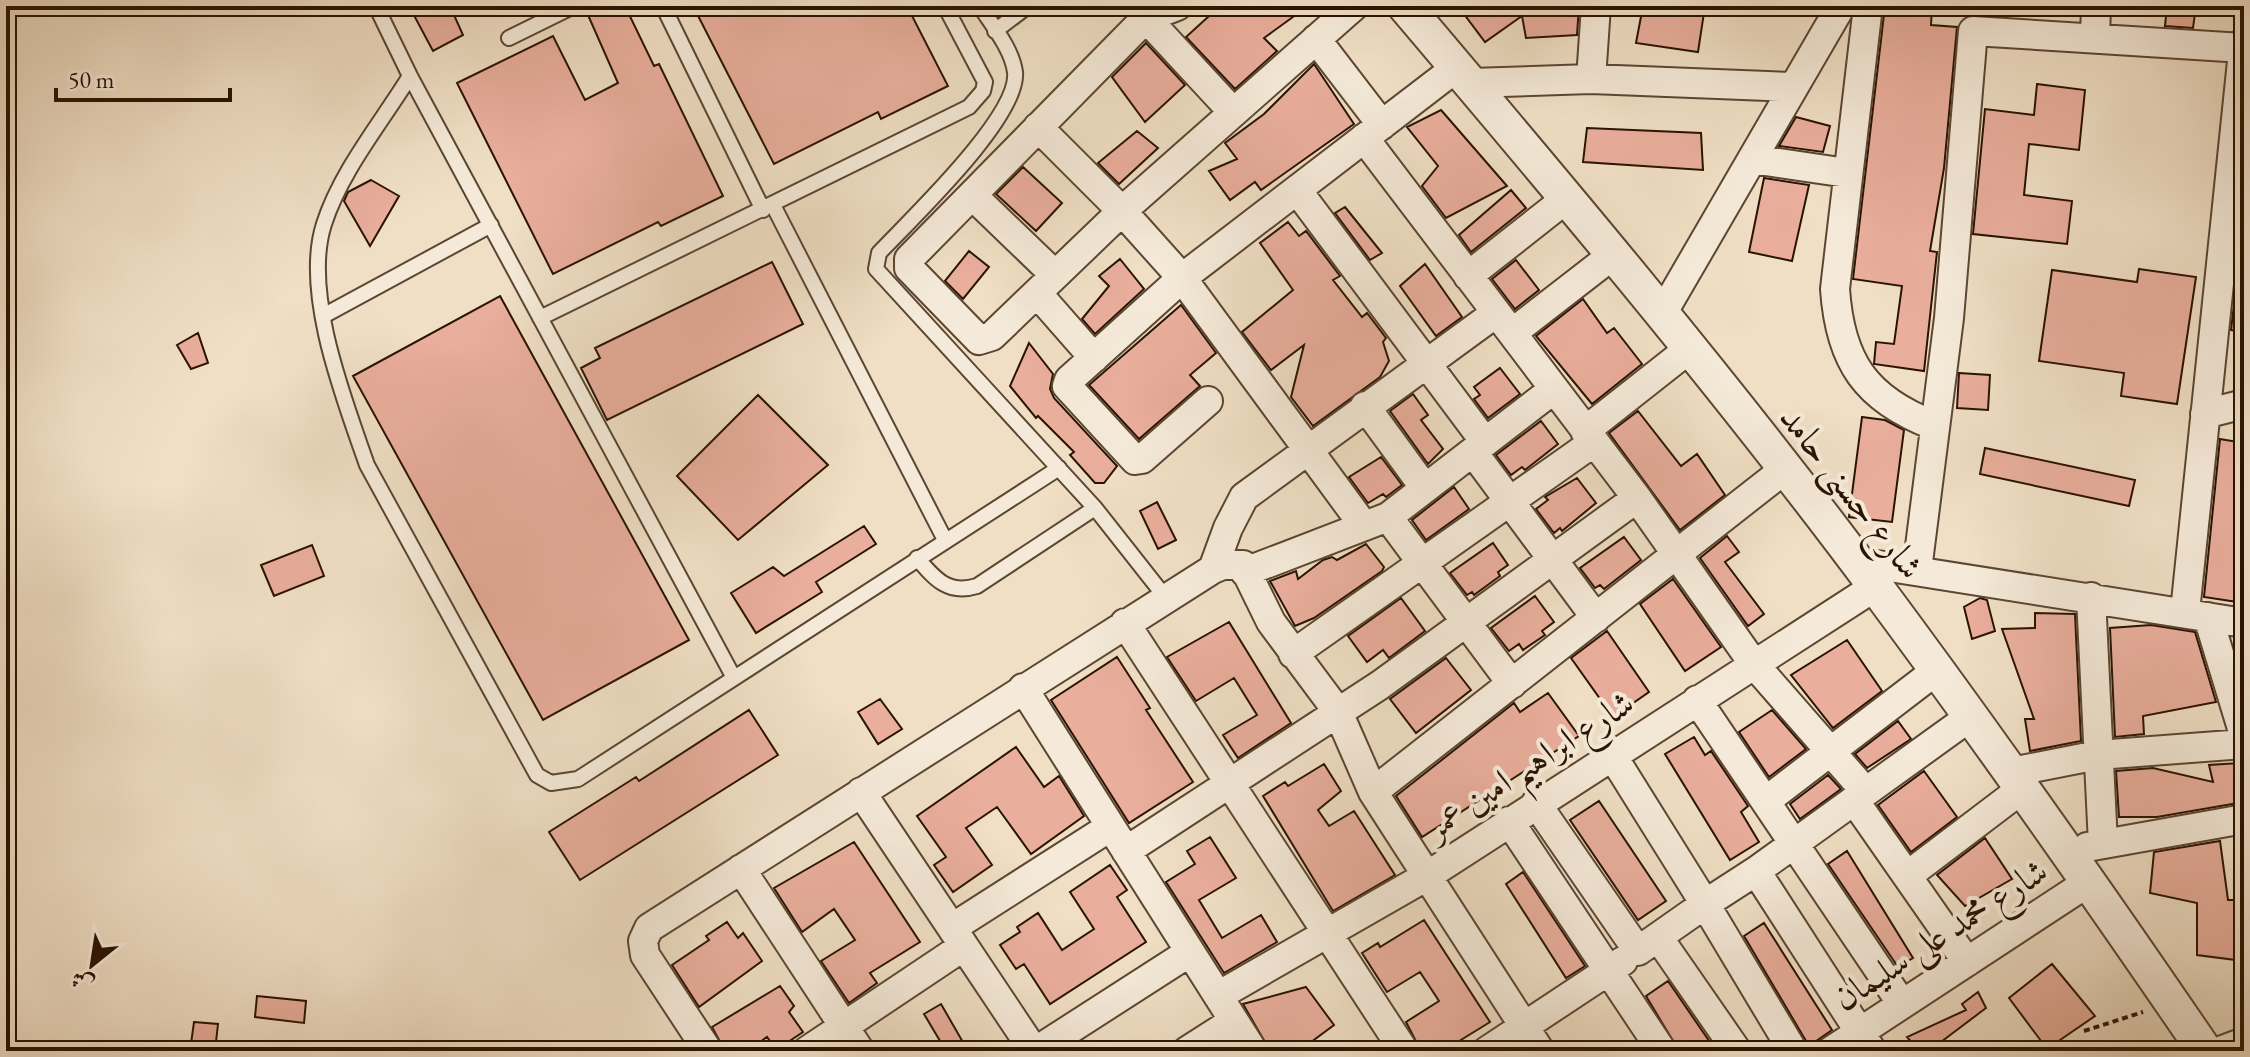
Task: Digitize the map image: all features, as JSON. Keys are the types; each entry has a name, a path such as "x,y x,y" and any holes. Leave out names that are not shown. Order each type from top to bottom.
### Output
{"street":[{"path":"1177,6 1146,18 909,259 909,268 975,337 983,341 1122,211 1354,6"},
{"name":"شارع حسنى حامد","path":"1405,6 1614,254 1867,574 2090,881 2205,1051"},
{"path":"1591,79 1596,6"},
{"path":"1662,314 1841,6"},
{"path":"1868,6 1835,289 1846,347 1865,381 1884,402 1933,425"},
{"path":"2095,37 2096,6"},
{"path":"1146,18 1233,112"},
{"path":"1917,570 1949,318 1974,18 2095,37 2243,48"},
{"path":"1316,39 1468,276 1637,498 1753,663 1832,750 1907,876 1967,962"},
{"path":"2244,42 2205,414 2196,614 2244,735"},
{"path":"1208,401 1142,459 1135,460 1067,389 1069,380 1182,278 1373,132 1464,75 1792,87"},
{"path":"1038,127 1122,211 1182,278 1307,449 1376,521 1423,564 1512,684"},
{"path":"1752,159 1847,173"},
{"path":"1297,190 1427,363 1510,502 1596,618"},
{"path":"973,196 1046,284 1094,358"},
{"path":"1468,276 1567,198"},
{"path":"1213,569 1228,528 1244,497 1427,363 1504,323 1614,254"},
{"path":"1293,654 1510,502 1689,349"},
{"path":"1245,572 1376,521 1554,389"},
{"path":"2205,414 2244,404"},
{"path":"1365,406 1424,487"},
{"path":"1373,792 1785,469"},
{"path":"1126,851 1338,712 1637,498"},
{"path":"708,1051 645,955 643,941 649,928 1125,623 1213,569 1233,564 1243,565 1293,654 1338,712 1373,792 1540,1051"},
{"path":"1867,574 1917,570 2244,623"},
{"name":"شارع ابراهيم امين عمر","path":"1218,996 1427,876 1753,663 1867,574"},
{"path":"2091,597 2103,844"},
{"path":"1125,623 1404,1051"},
{"path":"1767,800 1937,670"},
{"path":"1023,688 1253,1051"},
{"path":"1697,700 1902,1004"},
{"path":"1487,1051 1756,871 1971,716"},
{"path":"1907,876 2017,780 2098,755 2244,744"},
{"path":"1612,755 1793,1051"},
{"path":"861,792 1035,1051 1190,952"},
{"path":"1536,803 1737,1051"},
{"path":"2068,851 2244,819"},
{"path":"1509,821 1662,1051"},
{"path":"807,1051 1110,827"},
{"path":"741,869 860,1051"},
{"path":"1756,871 1866,1041"},
{"name":"شارع محمد على سليمان","path":"1831,1051 1866,1041 1902,1004 2090,881"},
{"path":"1187,1051 1234,1021"},
{"path":"2220,1051 2244,1042"}],"lane":[{"path":"376,6 410,76 734,678"},
{"path":"509,38 574,6"},
{"path":"663,6 945,540"},
{"path":"540,318 768,208 977,100 985,82 945,6"},
{"path":"980,6 1012,59 1016,75 1007,104 987,135 879,253 876,269 1095,508 1166,598"},
{"path":"995,31 1028,6"},
{"path":"410,76 336,195 325,223 316,284 367,465 537,775 551,783 578,779 1059,468"},
{"path":"323,316 491,225"},
{"path":"917,558 939,583 965,590 977,586 1095,508"}],"path":[{"path":"2084,1031 2172,1003"}],"building":[{"path":"409,6 450,6 463,35 433,51"},
{"path":"584,6 625,6 654,66 659,64 723,196 661,226 658,222 553,274 457,83 553,36 585,100 618,83"},
{"path":"693,6 907,6 948,86 881,119 878,112 774,164"},
{"path":"1220,6 1308,6 1264,38 1277,51 1235,89 1186,37"},
{"path":"1458,6 1579,6 1577,35 1526,38 1522,16 1485,42"},
{"path":"1643,6 1705,6 1698,52 1636,43"},
{"path":"1885,6 1932,6 1931,25 1957,27 1944,168 1930,251 1937,252 1924,371 1874,364 1876,342 1894,344 1902,286 1853,279"},
{"path":"2167,6 2196,6 2193,28 2165,26"},
{"path":"1146,43 1185,85 1145,122 1112,77"},
{"path":"1314,64 1354,124 1261,190 1255,182 1230,200 1209,171 1237,159 1225,143 1264,114"},
{"path":"2037,84 2085,90 2079,150 2029,144 2024,195 2072,201 2067,244 1973,234 1985,109 2034,115"},
{"path":"1441,110 1507,186 1446,218 1422,186 1438,166 1407,127"},
{"path":"1796,117 1830,126 1823,152 1779,146"},
{"path":"1587,128 1701,133 1703,170 1583,162"},
{"path":"1137,131 1158,148 1119,184 1098,163"},
{"path":"1023,167 1062,203 1036,231 996,194"},
{"path":"1764,178 1809,185 1792,261 1749,252"},
{"path":"371,180 399,196 370,246 344,201 348,192"},
{"path":"1511,190 1526,208 1471,252 1459,235"},
{"path":"1345,207 1382,253 1370,260 1335,213"},
{"path":"1288,222 1299,236 1306,231 1340,276 1333,280 1362,317 1367,313 1386,338 1383,342 1389,361 1380,377 1313,426 1291,397 1304,345 1271,370 1242,332 1293,290 1260,243"},
{"path":"969,251 989,267 963,299 945,281"},
{"path":"1120,259 1144,289 1095,334 1082,319 1109,286 1099,276"},
{"path":"1516,260 1539,290 1515,309 1492,279"},
{"path":"772,262 803,324 607,420 581,368 600,358 595,348"},
{"path":"1425,264 1462,317 1436,336 1400,286"},
{"path":"2139,269 2196,277 2177,404 2121,396 2124,373 2039,361 2052,270 2137,282"},
{"path":"2237,279 2244,279 2244,333 2231,330"},
{"path":"500,296 689,640 543,720 353,376"},
{"path":"1583,299 1607,333 1614,328 1642,364 1592,404 1536,336"},
{"path":"1181,305 1216,353 1190,375 1200,386 1139,439 1089,385"},
{"path":"198,333 208,363 191,369 177,345"},
{"path":"1029,343 1053,374 1050,389 1054,398 1117,466 1104,483 1095,483 1070,455 1074,452 1038,416 1036,418 1010,386"},
{"path":"1500,368 1520,394 1488,418 1474,399 1480,395 1474,387"},
{"path":"1959,373 1990,375 1988,410 1957,408"},
{"path":"1413,394 1428,415 1421,420 1443,449 1428,464 1390,411"},
{"path":"758,395 828,465 738,540 677,476"},
{"path":"1638,411 1681,466 1697,454 1725,495 1680,530 1609,433"},
{"path":"1862,417 1885,420 1904,430 1892,522 1849,517"},
{"path":"1541,421 1558,444 1525,470 1522,467 1511,475 1496,455"},
{"path":"2220,439 2244,443 2244,603 2204,597"},
{"path":"1985,448 2135,480 2129,506 1980,474"},
{"path":"1381,457 1402,485 1386,497 1383,494 1368,503 1349,477"},
{"path":"1577,478 1596,503 1562,531 1560,528 1554,533 1536,509 1548,500 1545,497"},
{"path":"1454,487 1469,509 1426,540 1412,520"},
{"path":"1157,502 1176,540 1158,549 1140,511"},
{"path":"864,526 876,544 816,582 822,592 756,633 731,593 773,567 784,576"},
{"path":"1727,536 1739,552 1725,562 1764,614 1748,626 1700,558"},
{"path":"1624,537 1641,560 1604,589 1600,585 1595,588 1580,568"},
{"path":"1493,543 1508,565 1498,572 1500,576 1474,595 1472,592 1467,595 1450,573"},
{"path":"1366,544 1384,567 1382,571 1314,618 1295,626 1270,581 1296,571 1298,579 1323,560 1332,557 1337,560"},
{"path":"312,545 324,576 274,596 261,565"},
{"path":"1673,579 1721,647 1685,671 1640,604"},
{"path":"1535,596 1554,622 1542,631 1545,635 1523,650 1519,644 1509,651 1491,628"},
{"path":"1401,598 1425,631 1389,658 1383,650 1367,662 1348,636"},
{"path":"1980,598 1987,600 1995,631 1972,639 1964,607"},
{"path":"2035,613 2075,614 2081,741 2030,751 2025,719 2034,719 2002,629 2035,628"},
{"path":"1229,622 1291,723 1238,758 1223,735 1257,715 1234,678 1196,701 1167,657"},
{"path":"2151,625 2195,632 2216,702 2143,716 2144,734 2115,737 2110,628"},
{"path":"1607,631 1649,692 1613,717 1571,658"},
{"path":"1847,640 1882,691 1833,728 1791,675"},
{"path":"1117,657 1150,708 1146,710 1193,782 1129,823 1051,700"},
{"path":"1446,658 1471,690 1416,733 1390,699"},
{"path":"1548,693 1579,736 1422,837 1396,796 1514,703 1520,712"},
{"path":"880,699 902,729 878,744 858,712"},
{"path":"749,710 778,755 580,880 549,832 636,777 639,781"},
{"path":"1772,710 1806,749 1769,777 1739,732"},
{"path":"1898,721 1911,739 1867,768 1855,754"},
{"path":"1694,737 1705,755 1711,751 1748,806 1741,812 1759,842 1730,860 1665,754"},
{"path":"1016,747 1044,787 1059,776 1084,816 1031,854 997,807 966,828 992,865 953,892 934,865 946,857 917,816"},
{"path":"2239,763 2244,802 2157,817 2119,817 2116,771 2153,768 2213,782 2209,765"},
{"path":"1324,764 1341,791 1318,810 1329,826 1354,811 1395,875 1333,911 1263,796 1285,782 1288,786"},
{"path":"1924,771 1957,817 1911,852 1878,805"},
{"path":"1828,775 1841,789 1800,819 1790,804"},
{"path":"1599,801 1666,901 1638,920 1570,820"},
{"path":"1210,837 1236,878 1199,900 1222,938 1261,915 1277,942 1224,973 1166,882 1195,864 1187,851"},
{"path":"1985,838 2012,879 1965,906 1937,875"},
{"path":"2220,841 2228,900 2244,900 2244,961 2197,955 2197,903 2150,893 2154,852"},
{"path":"854,842 920,942 870,973 877,983 849,1003 821,961 855,940 834,909 802,932 774,888"},
{"path":"1847,851 1913,958 1898,967 1828,864"},
{"path":"1110,865 1127,890 1117,897 1146,942 1050,1004 1024,964 1016,969 1000,945 1020,932 1017,927 1038,913 1062,950 1094,929 1070,892"},
{"path":"1523,872 1585,966 1566,978 1506,884"},
{"path":"1424,920 1490,1022 1443,1051 1421,1051 1406,1022 1439,1001 1420,972 1387,992 1362,953 1378,943 1380,947"},
{"path":"727,922 738,938 743,933 762,961 699,1007 672,965 709,940 706,936"},
{"path":"1764,923 1832,1030 1809,1046 1744,936"},
{"path":"2052,964 2095,1016 2047,1049 2009,998"},
{"path":"1668,981 1716,1051 1679,1051 1646,996"},
{"path":"780,986 794,1006 789,1012 803,1032 776,1050 767,1037 747,1051 725,1051 712,1027"},
{"path":"1306,987 1334,1025 1299,1051 1270,1051 1243,1004"},
{"path":"1978,992 1986,1008 1929,1051 1919,1051 1907,1037 1966,1010 1962,1004"},
{"path":"257,996 306,1001 304,1023 255,1017"},
{"path":"941,1004 968,1051 946,1051 924,1014"},
{"path":"194,1022 218,1024 215,1051 190,1051"}]}
